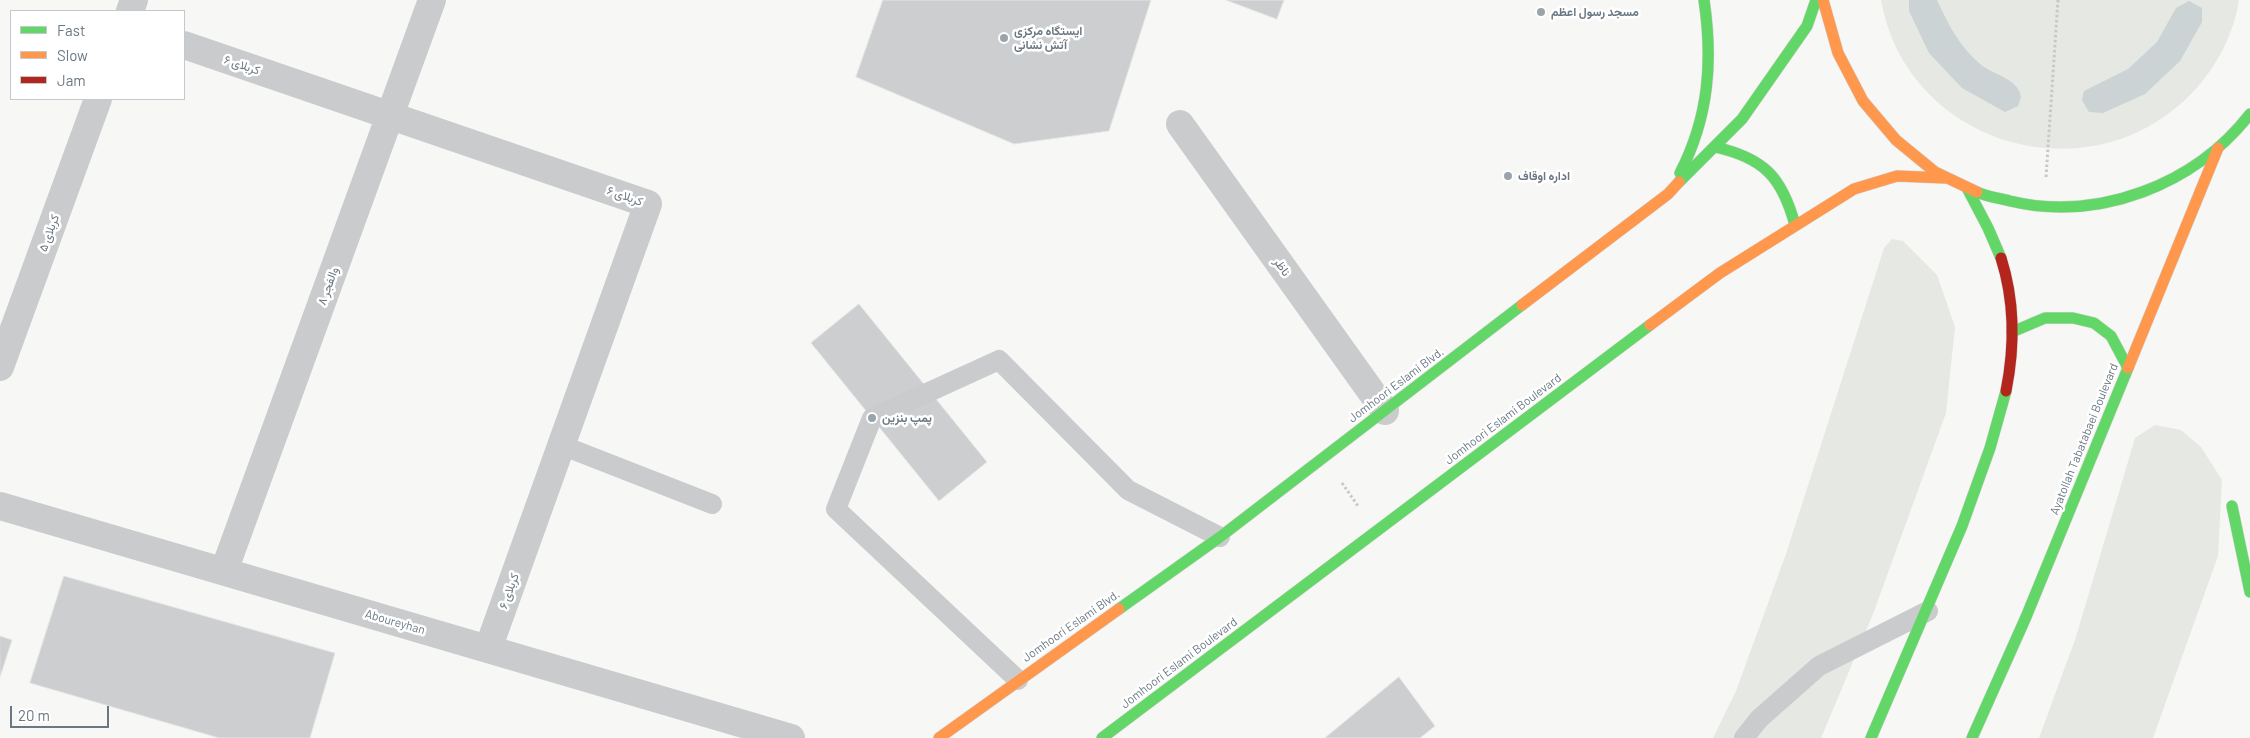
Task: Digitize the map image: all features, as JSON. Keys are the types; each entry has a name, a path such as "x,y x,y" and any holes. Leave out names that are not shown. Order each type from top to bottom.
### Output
{"main road":[{"path":"1668,194 1685,165 1698,133 1706,100 1710,67 1709,33 1704,0"},
{"name":"Jomhoori Eslami Blvd.","path":"939,738 1220,537 1668,194 1742,119 1786,59 1807,26 1816,0"},
{"path":"1823,0 1828,27 1841,64 1860,98 1884,130 1912,156 1945,178 2005,201 2044,207 2082,207 2119,200 2155,188 2188,171 2218,148 2250,114"},
{"path":"1715,147 1740,151 1761,163 1782,187 1790,202 1795,225"},
{"name":"Ayatollah Tabatabaei Boulevard","path":"1972,738 2026,617 2218,148"},
{"name":"Jomhoori Eslami Boulevard","path":"1102,738 1720,273 1854,189 1897,176 1945,178"},
{"path":"1871,738 1960,535 1989,454 2004,398 2012,332 2011,300 2001,256 1987,223 1967,188"},
{"path":"2012,332 2045,318 2073,318 2094,323 2111,336 2128,368"},
{"path":"2241,504 2250,592"}],"street":[{"name":"والفجر ۸","path":"224,572 432,0"},
{"name":"کربلای ۶","path":"185,45 648,204 488,649"},
{"name":"کربلای ۵","path":"0,367 98,100"},
{"name":"ناظر","path":"1180,124 1384,411"},
{"name":"Aboureyhan","path":"0,506 791,738"}],"lane":[{"path":"1018,680 836,509 872,418 999,360 1128,490 1220,537"},
{"path":"561,445 712,504"},
{"path":"1744,738 1759,719 1819,666 1928,611"}],"path":[{"path":"2044,207 2058,0"},
{"path":"1324,457 1375,532"}],"shaded area":[{"path":"1881,0 2239,0 2237,13 2223,50 2209,73 2192,93 2150,125 2104,144 2056,149 2008,141 1964,122 1926,91 1898,50"},
{"path":"1909,0 1937,0 1945,18 1966,50 1985,68 2015,85 2021,97 2018,106 2005,112 1962,88 1929,53 1909,11"},
{"path":"2189,1 2202,8 2202,22 2180,61 2145,94 2103,113 2089,112 2082,100 2084,91 2128,69 2157,42 2176,8"},
{"path":"1892,239 1903,241 1937,275 1955,327 1946,413 1873,614 1821,738 1713,738 1736,691 1786,554 1884,248"},
{"path":"2155,425 2181,430 2201,447 2222,480 2218,556 2153,738 2039,738 2076,637 2135,438"}],"building":[{"name":"ایستگاه مرکزی آتش نشانی","path":"883,0 1151,0 1109,131 1014,144 856,77"},
{"path":"1226,0 1284,0 1277,19"},
{"path":"859,304 987,462 939,501 811,343"},
{"path":"64,576 335,653 310,738 219,738 30,683"},
{"path":"0,636 12,640 0,677"},
{"path":"1399,677 1435,726 1420,738 1325,738"}],"traffic: fast":[{"path":"1680,173 1690,152 1703,110 1708,67 1707,23 1704,0"},
{"path":"1679,182 1742,119 1807,26 1816,0"},
{"path":"1977,192 2010,201 2043,206 2077,206 2110,201 2142,192 2173,178 2202,160 2228,139 2250,114"},
{"path":"1715,147 1746,157 1768,172 1784,194 1795,225"},
{"path":"1967,188 2001,258"},
{"path":"1119,609 1220,537 1522,305"},
{"path":"2012,332 2045,318 2073,318 2094,323 2111,336 2128,368"},
{"path":"1102,738 1650,325"},
{"path":"1972,738 2026,617 2128,368"},
{"path":"1871,738 1962,526 1990,448 2006,391"},
{"path":"2232,506 2250,592"}],"traffic: slow":[{"path":"1823,0 1838,53 1863,101 1896,140 1935,172 1977,192"},
{"path":"2128,368 2218,148"},
{"path":"1650,325 1720,273 1854,189 1897,176 1945,178"},
{"path":"1522,305 1668,194 1679,182"},
{"path":"939,738 1119,609"}],"traffic: jam":[{"path":"2001,258 2009,291 2012,324 2011,357 2006,391"}],"place":[{"name":"مسجد رسول اعظم","path":"1541,12"},
{"name":"ایستگاه مرکزی آتش نشانی","path":"1004,38"},
{"name":"اداره اوقاف","path":"1508,176"},
{"name":"پمپ بنزین","path":"872,418"}]}
